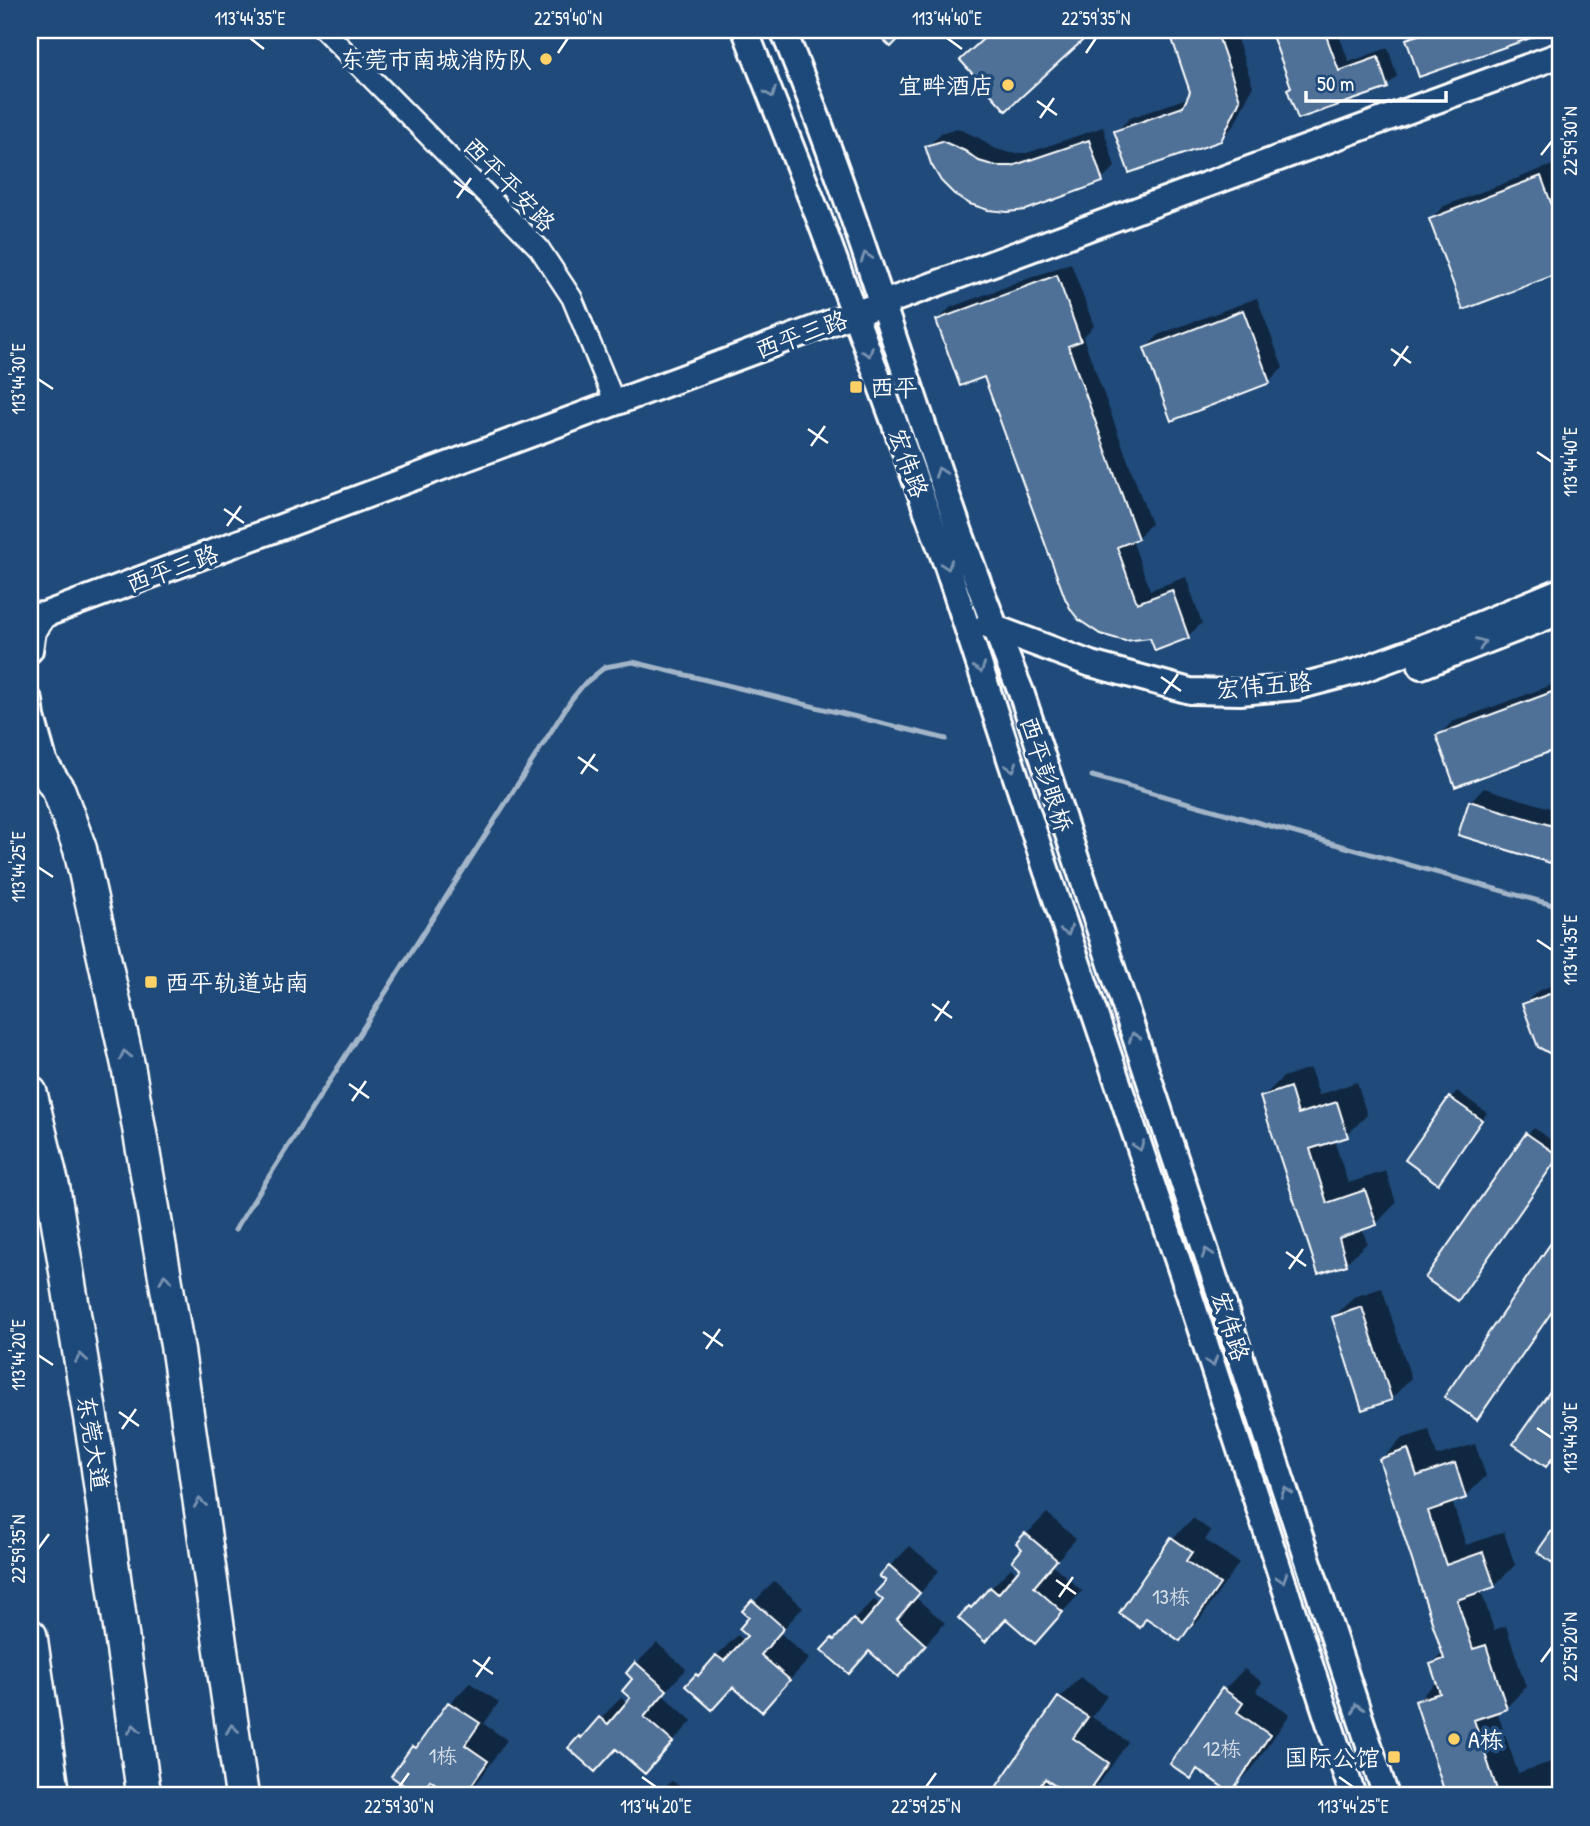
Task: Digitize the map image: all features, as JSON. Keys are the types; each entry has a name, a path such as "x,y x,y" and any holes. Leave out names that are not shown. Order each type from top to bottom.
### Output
{"highway":[{"name":"东莞大道","path":"30,1093 53,1189 96,1451 144,1796"},
{"path":"30,1636 53,1796"}],"main road":[{"path":"30,747 59,791 80,849 128,1065 178,1351 242,1796"}],"street":[{"name":"西平平安路","path":"324,30 540,248 572,298 615,403"},
{"name":"宏伟路","path":"745,30 796,158 943,553 991,702"},
{"name":"宏伟路","path":"783,30 825,139 999,638 1021,692"},
{"name":"西平三路","path":"37,616 1560,55"},
{"name":"宏伟五路","path":"966,625 999,638 1190,691 1240,692 1297,687 1358,671 1442,640 1560,591"},
{"name":"宏伟五路","path":"999,638 1041,664 1088,680 1186,705 1236,709 1299,703 1365,686 1560,612"},
{"path":"30,650 37,616"},
{"name":"西平彭眼桥","path":"1021,692 1074,857"},
{"path":"30,701 48,774"},
{"name":"西平彭眼桥","path":"991,702 1045,866"},
{"name":"宏伟路","path":"1074,857 1385,1796"},
{"name":"宏伟路","path":"1045,866 1193,1306 1353,1796"}],"building":[{"path":"873,30 907,30 891,47"},
{"name":"宜畔酒店","path":"993,30 1094,30 1006,111 960,60"},
{"path":"1169,30 1216,30 1240,100 1221,141 1129,173 1114,131 1183,107 1190,92"},
{"path":"1270,30 1324,30 1339,71 1378,57 1388,88 1298,119 1287,89 1291,87"},
{"path":"1433,30 1548,32 1419,77 1406,39"},
{"path":"1089,140 1103,182 1026,210 1007,212 970,204 954,194 941,181 925,146 942,141 965,151 979,161 996,166 1012,166"},
{"path":"1541,176 1560,227 1560,273 1463,310 1429,219"},
{"path":"1057,275 1081,341 1068,346 1138,539 1117,547 1137,603 1172,590 1189,638 1155,651 1150,638 1125,641 1100,634 1079,620 1071,610 984,377 960,386 936,320"},
{"path":"1243,310 1270,383 1171,421 1144,348"},
{"path":"1560,689 1560,748 1455,787 1436,735"},
{"path":"1469,801 1560,828 1560,866 1458,835"},
{"path":"1560,990 1560,1059 1538,1047 1522,1004"},
{"path":"1290,1087 1298,1114 1337,1102 1348,1137 1310,1149 1327,1203 1365,1190 1377,1225 1339,1238 1347,1265 1318,1274 1260,1097"},
{"path":"1449,1097 1482,1120 1438,1184 1405,1160"},
{"path":"1526,1133 1559,1156 1458,1301 1425,1278"},
{"path":"1560,1230 1560,1300 1477,1420 1444,1397"},
{"path":"1362,1307 1392,1400 1362,1410 1332,1317"},
{"path":"1560,1377 1560,1447 1546,1467 1513,1444"},
{"path":"1408,1449 1417,1476 1455,1463 1466,1498 1428,1511 1446,1565 1483,1552 1495,1587 1457,1600 1473,1649 1486,1645 1507,1709 1474,1720 1499,1796 1446,1796 1415,1701 1440,1693 1430,1664 1444,1659 1379,1459"},
{"path":"1560,1519 1560,1568 1537,1552"},
{"path":"1025,1533 1057,1560 1034,1587 1063,1612 1035,1644 1006,1619 985,1642 958,1618 990,1587 998,1594 1020,1568 1012,1561 1022,1549 1016,1543"},
{"path":"1171,1537 1192,1552 1186,1561 1220,1584 1180,1641 1146,1618 1140,1628 1119,1613"},
{"path":"889,1565 920,1593 897,1619 926,1645 898,1677 869,1651 849,1674 821,1650 853,1619 861,1626 883,1600 875,1593 886,1581 879,1576"},
{"path":"752,1600 784,1628 761,1655 790,1680 762,1712 733,1687 712,1710 685,1686 696,1674 698,1676 716,1655 724,1661 747,1636 739,1629 749,1617 742,1611"},
{"path":"635,1662 667,1690 644,1717 673,1742 645,1774 616,1749 595,1772 568,1748 579,1736 581,1738 599,1717 608,1724 630,1698 622,1691 632,1679 626,1673"},
{"path":"1222,1688 1243,1703 1237,1712 1270,1735 1231,1793 1197,1769 1191,1779 1170,1764"},
{"path":"1058,1697 1088,1717 1073,1738 1109,1763 1086,1796 1070,1796 1045,1779 1033,1796 990,1796"},
{"path":"448,1702 480,1723 465,1745 488,1761 464,1796 453,1796 430,1780 419,1796 391,1776 412,1746 416,1748"}],"waterway":[{"path":"235,1230 571,700 584,684 605,667 633,662 946,739"},
{"path":"1092,776 1560,907"}],"place":[{"name":"东莞市南城消防队","path":"546,59"},
{"name":"宜畔酒店","path":"1008,85"},
{"name":"西平","path":"856,387"},
{"name":"西平轨道站南","path":"151,982"},
{"name":"A栋","path":"1454,1739"},
{"name":"国际公馆","path":"1394,1757"}]}
